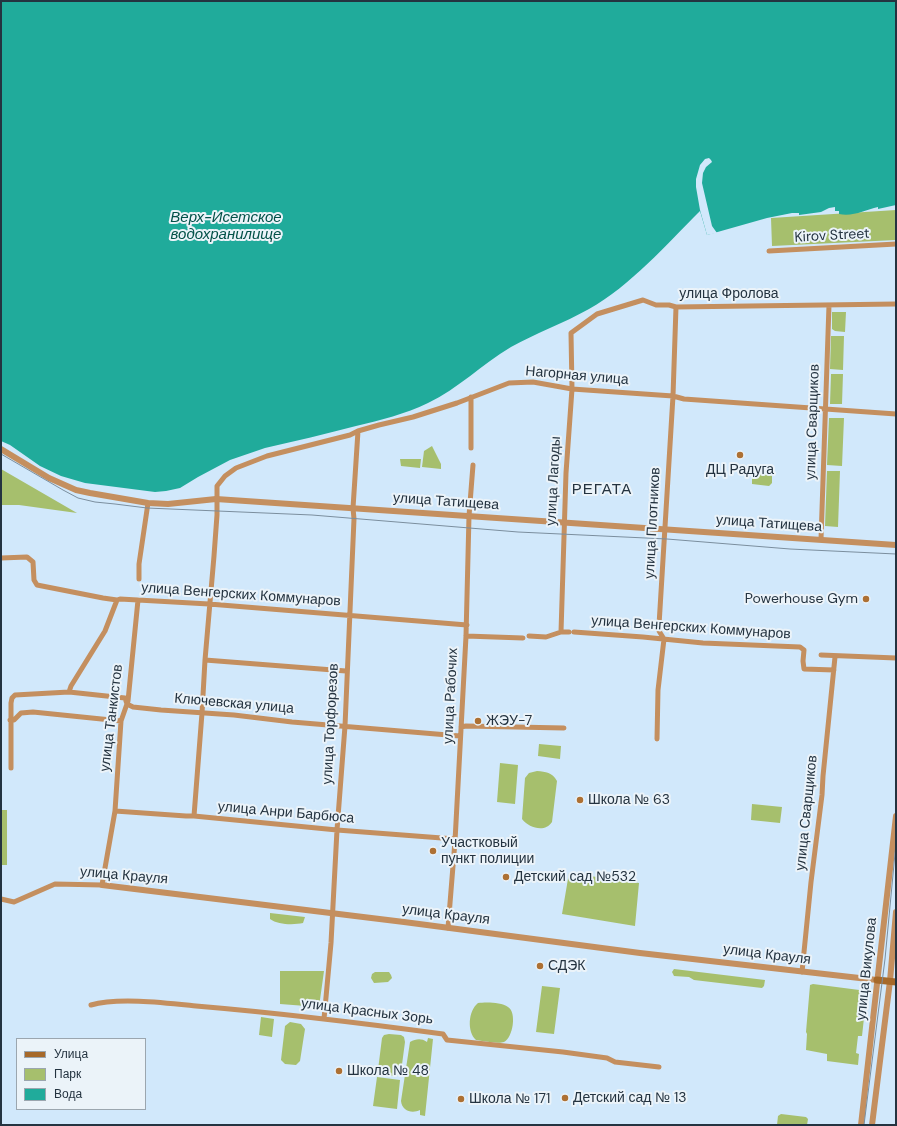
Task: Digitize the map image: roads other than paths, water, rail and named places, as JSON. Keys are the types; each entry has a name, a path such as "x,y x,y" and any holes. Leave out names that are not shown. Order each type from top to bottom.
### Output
{"main road":[{"name":"улица Крауля","path":"877,980 893,982"}],"street":[{"name":"Kirov Street","path":"769,251 896,244"},
{"name":"улица Фролова","path":"571,333 597,314 643,300 656,304 669,304 676,307 896,304"},
{"name":"улица Сварщиков","path":"821,539 829,305"},
{"name":"улица Плотников","path":"657,739 658,690 664,639 659,631 673,396 676,307"},
{"name":"улица Лагоды","path":"561,632 564,522 572,389 571,333"},
{"name":"Нагорная улица","path":"194,816 217,521 217,486 236,468 268,456 350,435 358,431 412,417 457,403 509,383 533,382 572,389 673,396 684,399 896,414"},
{"path":"471,397 471,448"},
{"name":"улица Торфорезов","path":"324,1019 331,943 344,726 354,518 353,508 358,431"},
{"name":"улица Татищева","path":"3,450 49,478 76,490 148,503 168,504 216,499 896,544"},
{"name":"улица Рабочих","path":"448,928 455,839 467,624 469,516 473,465"},
{"path":"139,579 139,564 148,503"},
{"path":"1,558 27,557 33,562 34,580 37,585 117,600 105,631 71,686 69,692"},
{"name":"улица Венгерских Коммунаров","path":"117,600 210,604 467,624"},
{"name":"улица Танкистов","path":"102,886 115,812 121,721 127,704 138,600"},
{"name":"улица Венгерских Коммунаров","path":"529,636 546,637 561,632 572,632 703,643 800,647 804,650 804,669 834,670"},
{"path":"466,636 522,638"},
{"path":"821,655 835,657 896,658"},
{"name":"улица Сварщиков","path":"802,972 811,882 822,800 835,657"},
{"path":"205,660 346,671"},
{"name":"Ключевская улица","path":"10,720 12,698 16,695 69,692 125,698 127,704 140,708 234,715 292,722 460,736"},
{"path":"11,768 10,720 14,720 21,713 33,712 121,721"},
{"path":"461,726 564,728"},
{"name":"улица Анри Барбюса","path":"115,812 194,816 337,830 455,839"},
{"name":"улица Викулова","path":"861,1125 896,816"},
{"name":"улица Крауля","path":"1,899 14,902 55,884 102,886 640,953 877,980"},
{"name":"улица Викулова","path":"872,1125 893,982 896,912"},
{"name":"улица Красных Зорь","path":"91,1005 102,1002 154,1003 324,1019 443,1034 447,1040 577,1054 607,1058 615,1062 659,1067"}],"water":[{"name":"Верх-Исетское водохранилище","path":"1,1 896,1 896,205 878,209 878,207 849,215 839,214 839,211 835,211 835,207 821,212 799,215 799,213 792,213 767,218 707,235 700,211 648,264 604,300 589,309 511,347 450,391 419,407 402,414 265,448 230,460 180,488 155,492 85,483 61,476 40,466 10,445 1,441"}],"tram line":[{"path":"1,454 78,498 95,502 147,508 312,515 518,532 667,539 790,549 896,554"},
{"path":"864,1125 885,959 896,843"}],"place":[{"name":"ДЦ Радуга","path":"740,455"},
{"name":"Powerhouse Gym","path":"866,599"},
{"name":"ЖЭУ-7","path":"478,721"},
{"name":"Школа № 63","path":"580,800"},
{"name":"Участковый пункт полиции","path":"433,851"},
{"name":"Детский сад №532","path":"506,877"},
{"name":"СДЭК","path":"540,966"},
{"name":"Школа № 48","path":"339,1071"},
{"name":"Детский сад № 13","path":"565,1098"},
{"name":"Школа № 171","path":"461,1099"}],"district":[{"name":"РЕГАТА","path":"602,490"}]}
